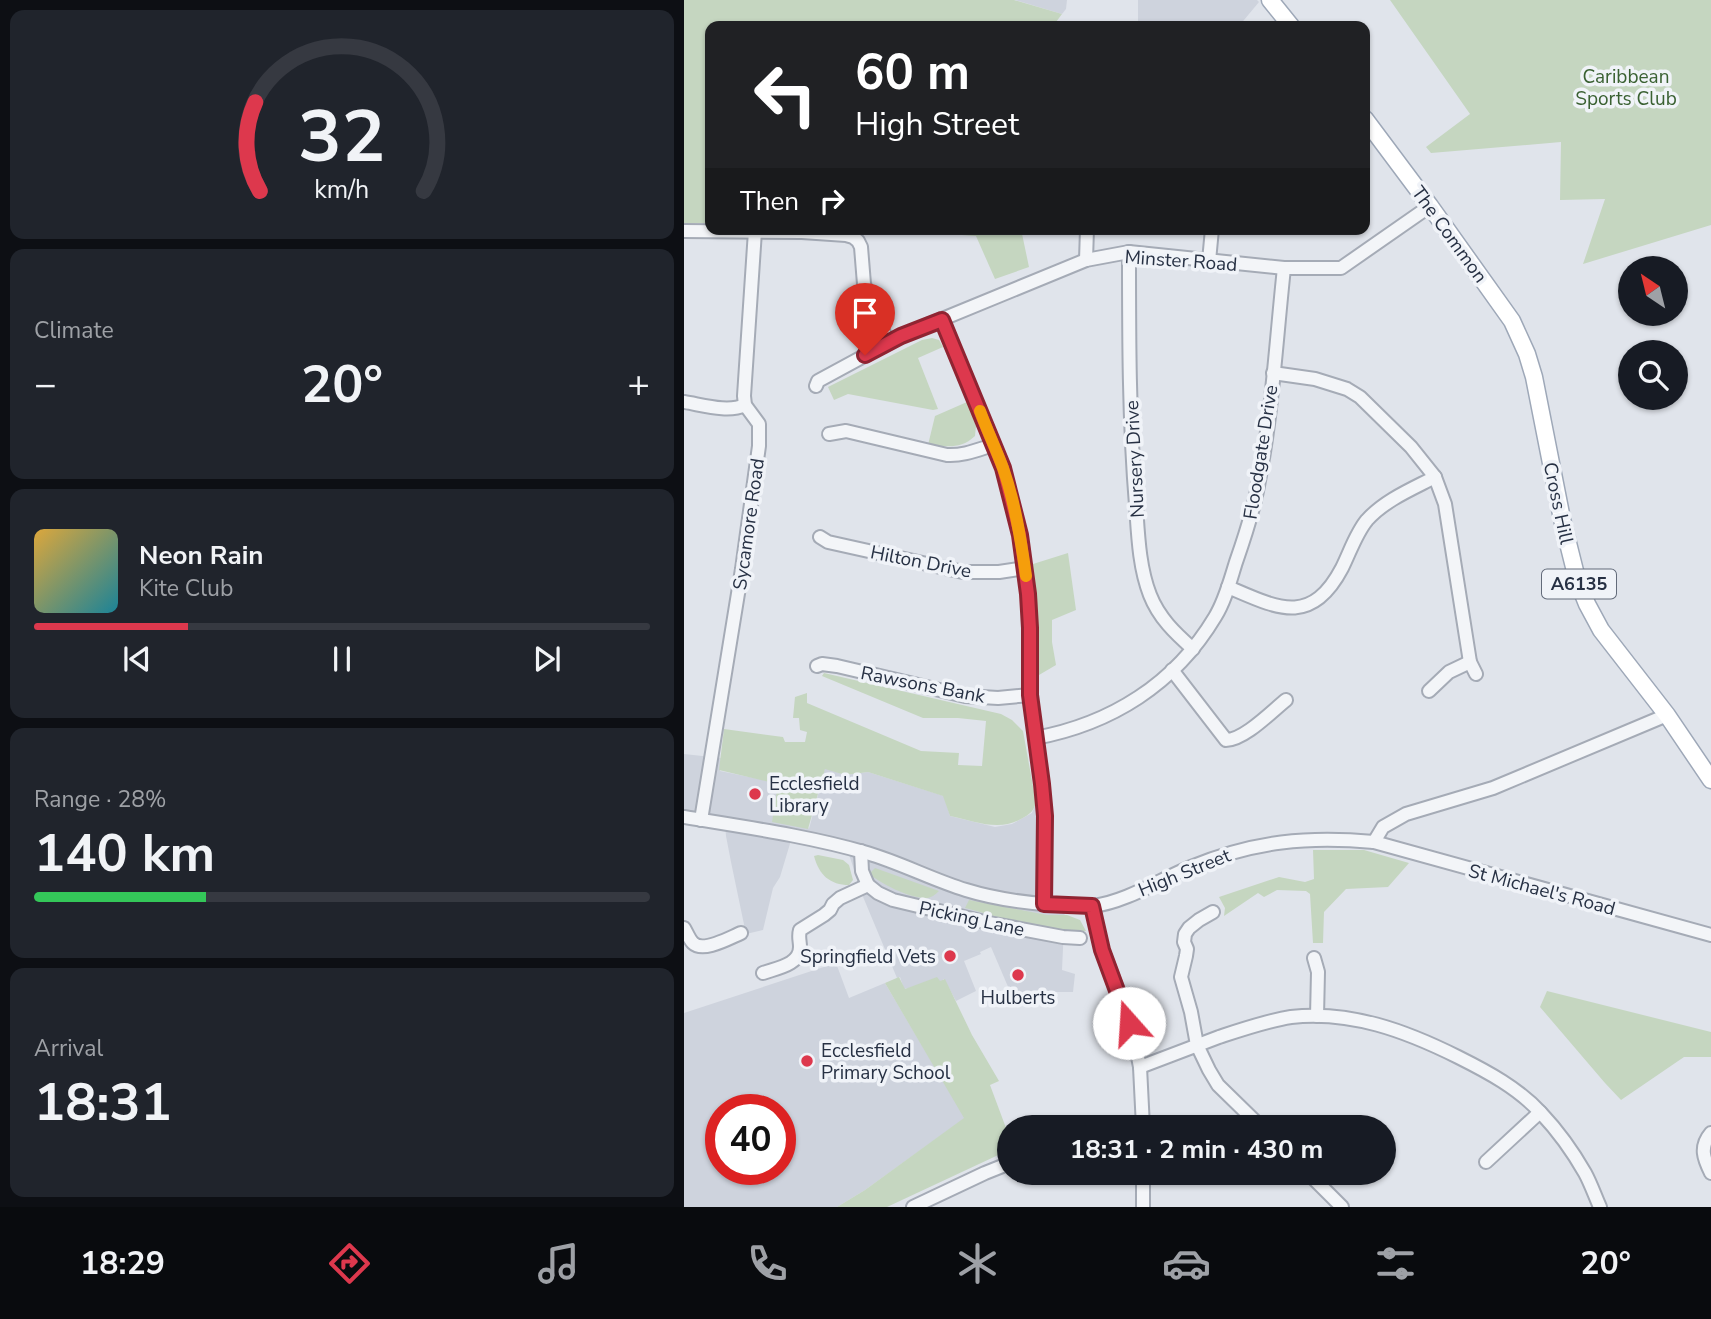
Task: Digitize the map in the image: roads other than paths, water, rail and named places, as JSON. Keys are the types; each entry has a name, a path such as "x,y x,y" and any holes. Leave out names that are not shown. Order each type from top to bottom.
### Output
{"main road":[{"path":"1270,0 1287,21"},
{"name":"The Common","path":"1370,126 1507,313 1527,354"},
{"name":"Cross Hill","path":"1527,354 1537,390 1562,519 1577,579 1587,604 1601,630 1667,715 1711,780"}],"street":[{"name":"Minster Road","path":"816,386 818,381 888,343 1086,260 1128,252 1284,268 1341,268 1430,206"},
{"path":"684,231 705,231"},
{"name":"Sycamore Road","path":"701,820 759,446 759,424 745,405 744,396 755,235"},
{"path":"846,235 858,241 863,257 864,284 888,343"},
{"path":"1086,260 1087,235"},
{"path":"1209,261 1211,235"},
{"name":"Nursery Drive","path":"1128,252 1133,465 1144,575 1149,592 1163,619 1193,649"},
{"name":"Floodgate Drive","path":"1035,738 1081,727 1114,713 1145,693 1193,649 1217,615 1249,525 1257,493 1284,268"},
{"path":"942,320 1003,468 1025,568 1030,628 1030,695 1045,816 1044,904"},
{"path":"1273,373 1315,379 1347,389 1360,397 1411,447 1435,477 1445,504 1473,668 1449,671 1429,691"},
{"path":"684,402 728,409 745,405"},
{"path":"829,434 846,430 956,456 993,445"},
{"path":"1228,587 1291,609 1311,604 1331,585 1365,522 1377,510 1435,477"},
{"name":"Hilton Drive","path":"820,537 828,542 963,572 999,572 1025,568"},
{"name":"Rawsons Bank","path":"817,666 836,666 965,696 998,698 1030,695"},
{"path":"1172,670 1226,740 1235,740 1244,734 1285,700"},
{"path":"1374,842 1383,827 1406,814 1512,781 1667,715"},
{"name":"High Street","path":"684,817 861,851 965,890 1001,899 1092,906 1124,896 1192,866 1263,844 1322,839 1374,842"},
{"name":"St Michael's Road","path":"1374,842 1711,935"},
{"path":"763,973 796,960 799,954 800,930 824,915 840,898 868,885 862,871 861,851"},
{"name":"Picking Lane","path":"868,885 893,900 924,908 1029,931 1080,938"},
{"path":"1092,906 1102,950 1135,1042 1140,1067 1142,1115"},
{"path":"1213,912 1198,920 1185,934 1187,949 1181,977 1197,1045 1209,1070 1218,1084 1249,1115"},
{"path":"684,928 694,945 699,947 706,947 741,933"},
{"path":"1314,958 1318,972 1317,1016"},
{"path":"1140,1067 1264,1022 1292,1017 1317,1016 1367,1021 1393,1028 1487,1071 1515,1090 1540,1112 1565,1142 1586,1174 1600,1207"},
{"path":"1486,1161 1540,1112"},
{"path":"1711,1133 1703,1148 1711,1173"},
{"path":"913,1207 997,1169"},
{"path":"1143,1185 1143,1207"},
{"path":"1320,1185 1342,1207"}],"place":[{"name":"Ecclesfield Library","path":"755,794"},
{"name":"Springfield Vets","path":"950,956"},
{"name":"Hulberts","path":"1018,975"},
{"name":"Ecclesfield Primary School","path":"807,1061"}],"park label":[{"name":"Caribbean Sports Club","path":"1626,87"}]}
